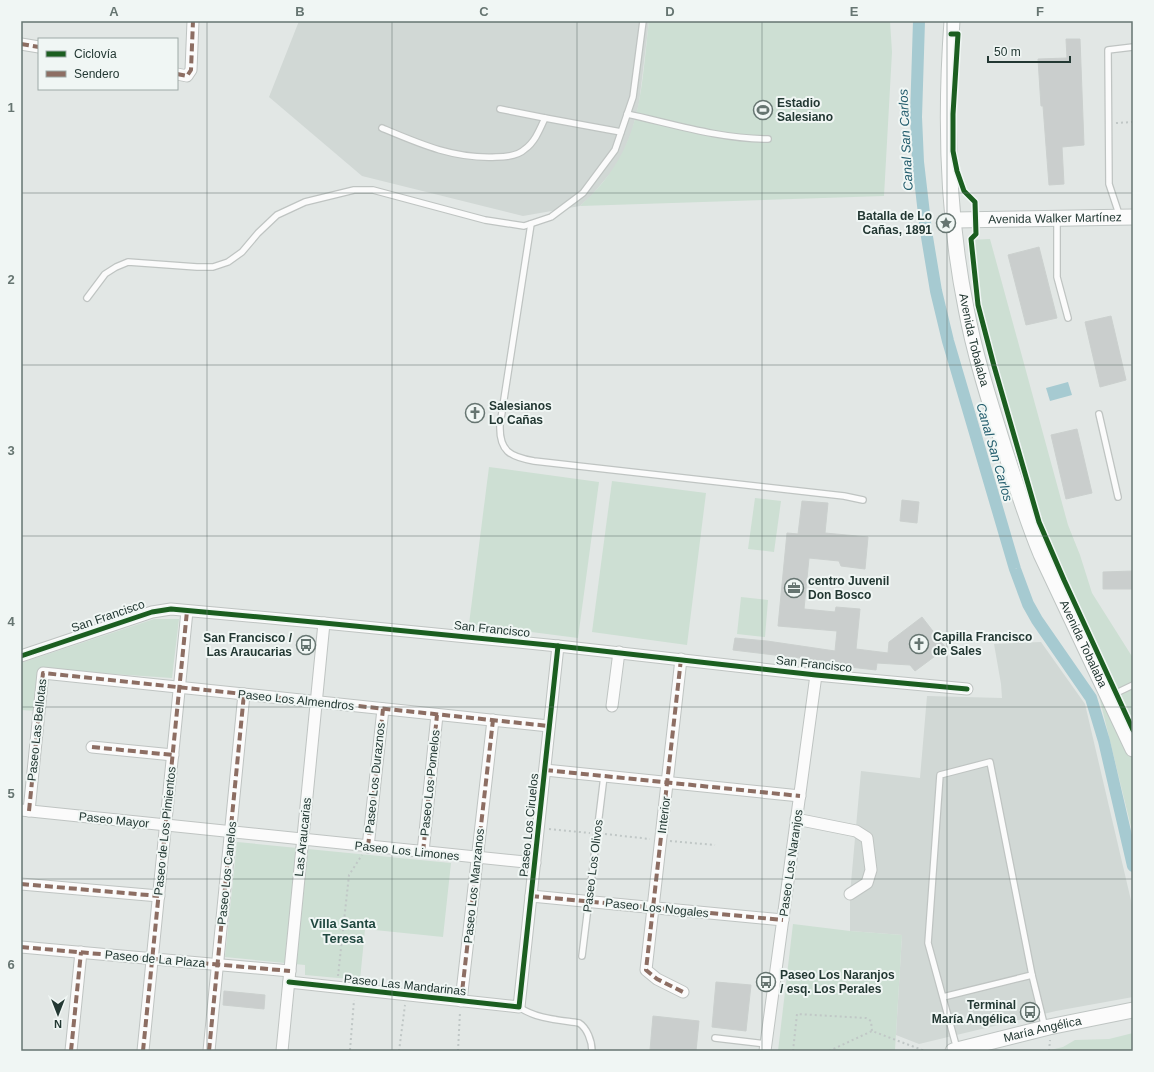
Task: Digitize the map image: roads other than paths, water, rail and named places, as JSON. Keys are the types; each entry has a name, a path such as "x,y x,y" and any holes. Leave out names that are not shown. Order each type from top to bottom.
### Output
{"main road":[{"name":"Avenida Tobalaba","path":"952,21 947,108 949,152 954,220 962,287 970,330 996,424 1028,521 1041,554 1133,749"},
{"name":"Avenida Walker Martínez","path":"954,220 1126,217"},
{"name":"María Angélica","path":"955,1050 1045,1028 1133,1010"}],"street":[{"path":"178,74 187,76 192,70 193,21"},
{"path":"21,44 38,48"},
{"name":"San Francisco","path":"21,656 152,612 171,609 619,652 816,675 967,689"},
{"name":"Paseo de Los Pimientos","path":"143,1051 187,611"},
{"name":"Las Araucarias","path":"282,1051 324,623"},
{"name":"Paseo Los Ciruelos","path":"519,1007 558,646"},
{"path":"612,706 619,652"},
{"name":"Interior","path":"681,660 646,970 657,979 683,992"},
{"name":"Paseo Los Almendros","path":"43,673 549,726"},
{"name":"Paseo Las Bellotas","path":"25,811 43,673"},
{"name":"Paseo Los Naranjos","path":"766,1048 816,675"},
{"name":"Paseo Los Canelos","path":"210,1051 244,694"},
{"name":"Paseo Los Duraznos","path":"368,847 383,709"},
{"name":"Paseo Los Pomelos","path":"423,852 438,715"},
{"name":"Paseo Los Manzanos","path":"461,1001 493,720"},
{"path":"92,747 173,755"},
{"path":"545,770 800,796"},
{"name":"Paseo Mayor","path":"25,811 303,840"},
{"path":"796,819 856,831 867,838 871,870 867,883 850,894"},
{"name":"Paseo Los Limones","path":"303,840 535,863"},
{"path":"21,884 159,896"},
{"name":"Paseo Los Nogales","path":"531,896 783,920"},
{"name":"Paseo de La Plaza","path":"21,947 218,965 289,977"},
{"path":"71,1051 81,952"},
{"name":"Paseo Las Mandarinas","path":"289,977 337,987 519,1007"}],"lane":[{"path":"87,298 105,274 128,262 213,267 228,262 242,252 258,233 277,215 305,202 354,190 373,190 485,220 524,226 551,217 584,193 615,150 633,96 643,21"},
{"path":"1126,217 1109,184 1108,50 1133,47"},
{"path":"500,109 621,132"},
{"path":"627,114 725,136 746,139 768,139"},
{"path":"382,128 425,146 450,153 467,157 505,157 518,154 526,149 539,130 544,118"},
{"path":"1057,218 1058,277 1068,318"},
{"path":"531,224 500,425 502,444 512,455 534,460 844,496 862,500"},
{"path":"1099,414 1118,497"},
{"path":"1108,697 1133,685"},
{"path":"955,1050 943,997 928,943 940,775 990,762 1032,974 1045,1028"},
{"name":"Paseo Los Olivos","path":"582,956 604,776"},
{"path":"943,997 1032,974"},
{"path":"519,1007 525,1011 542,1017 583,1025 590,1039 592,1051"},
{"path":"714,1038 766,1048"}],"water":[{"path":"1068,382 1072,395 1050,401 1046,388"}],"waterway":[{"name":"Canal San Carlos","path":"919,21 916,117 918,162 926,231 936,291 948,341 1015,569 1028,604 1037,620 1091,698 1104,741 1133,866"}],"place":[{"name":"Estadio Salesiano","path":"763,110"},
{"name":"Batalla de Lo Cañas, 1891","path":"946,223"},
{"name":"Salesianos Lo Cañas","path":"475,413"},
{"name":"centro Juvenil Don Bosco","path":"794,588"},
{"name":"Capilla Francisco de Sales","path":"919,644"},
{"name":"San Francisco / Las Araucarias","path":"306,645"},
{"name":"Paseo Los Naranjos / esq. Los Perales","path":"766,982"},
{"name":"Terminal María Angélica","path":"1030,1012"}],"district":[{"name":"Villa Santa Teresa","path":"343,930"}]}
